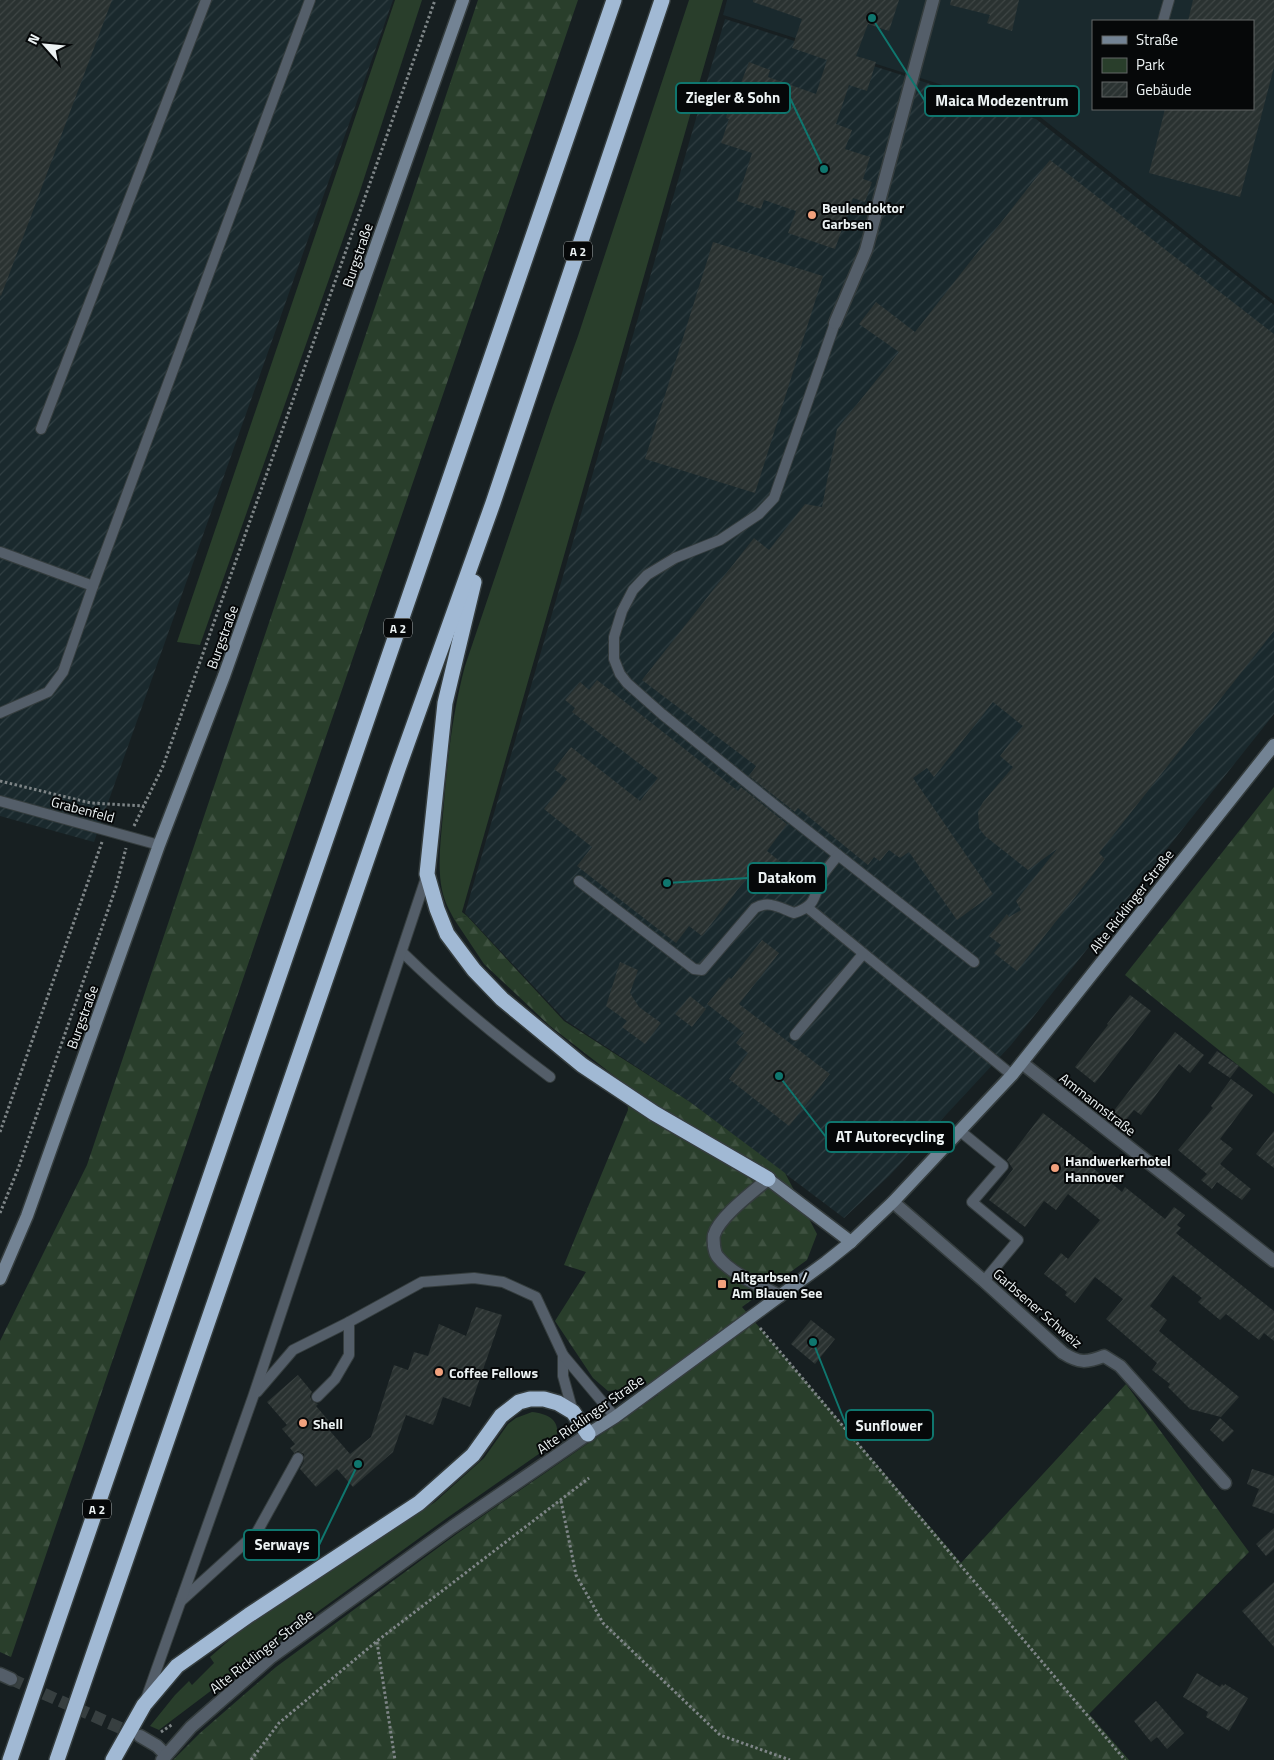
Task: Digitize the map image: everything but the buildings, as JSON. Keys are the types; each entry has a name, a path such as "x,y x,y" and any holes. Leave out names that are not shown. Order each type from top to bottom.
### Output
{"highway":[{"name":"A 2","path":"10,1760 614,0"},
{"name":"A 2","path":"57,1760 398,769 493,502 662,0"},
{"path":"493,502 445,703 427,874 437,909 447,934 474,970 502,999 582,1065 654,1113 768,1180"},
{"path":"113,1760 144,1705 177,1666 249,1615 419,1503 473,1455 501,1416 519,1402 530,1399 544,1399 558,1403 572,1412 588,1434"}],"street":[{"name":"Burgstraße","path":"0,1280 27,1216 159,844 224,676 463,0"},
{"path":"835,323 866,250 933,0"},
{"name":"Alte Ricklinger Straße","path":"164,1757 191,1727 270,1658 452,1527 615,1417 780,1296 850,1242 893,1202 1012,1075 1274,745"},
{"name":"Ammannstraße","path":"1022,1063 1274,1261"},
{"path":"780,1296 734,1271 716,1255 714,1246 714,1236 719,1226 737,1206 768,1180 850,1242"},
{"name":"Garbsener Schweiz","path":"893,1202 1063,1353 1076,1361 1091,1361 1104,1356 1120,1366 1225,1483"},
{"path":"140,1736 157,1746 164,1757"}],"lane":[{"path":"41,429 206,0"},
{"path":"0,713 48,692 63,672 310,0"},
{"path":"1163,20 1169,0"},
{"path":"835,323 774,498 760,514 720,540 675,558 647,575 633,590 622,611 614,637 614,659 620,674 627,684 662,714 974,962"},
{"path":"0,552 94,586"},
{"name":"Grabenfeld","path":"0,801 159,844"},
{"path":"579,880 694,969 702,970 755,908 762,904 770,904 794,913 808,908 816,900 824,874 838,855"},
{"path":"144,1705 253,1397 427,874"},
{"path":"808,908 1012,1075"},
{"path":"402,952 507,1045 550,1077"},
{"path":"795,1035 863,954"},
{"path":"960,1131 1003,1166 972,1202 1018,1240 984,1281"},
{"path":"253,1397 293,1350 422,1282 474,1278 503,1282 536,1297 562,1355 615,1417"},
{"path":"317,1397 335,1379 349,1355 349,1322"},
{"path":"562,1355 563,1376 572,1412"},
{"path":"181,1601 257,1532 298,1458"}],"path":[{"path":"0,1213 18,1169 116,887 129,835 163,766 435,0"},
{"path":"0,781 91,803 144,806"},
{"path":"0,1132 106,829"},
{"path":"759,1327 1125,1760"},
{"path":"251,1760 279,1723 377,1641 589,1478"},
{"path":"561,1500 576,1575 603,1623 720,1735 790,1760"},
{"path":"377,1641 395,1760"}],"shaded area":[{"path":"0,0 393,0 94,842 0,816"},
{"path":"727,0 1274,0 1274,301 1039,116 723,15"},
{"path":"725,19 1036,119 1274,305 1274,714 1011,1045 890,1175 844,1218 690,1102 565,1020 465,913"}],"green space":[{"path":"395,0 422,0 359,194 200,645 177,642"},
{"path":"478,0 578,0 11,1657 0,1652 0,1341 87,1165"},
{"path":"689,0 723,0 462,912 467,916 454,919 442,890 440,852 451,739 465,666 578,336"},
{"path":"1274,787 1274,1094 1125,975"},
{"path":"467,916 564,1021 690,1102 785,1173 817,1234 807,1260 742,1307 961,1563 1126,1384 1249,1552 1089,1714 1129,1760 173,1760 200,1733 276,1667 458,1533 658,1395 642,1379 624,1389 608,1391 593,1378 555,1321 586,1272 564,1265 628,1110 626,1085 550,1026 484,964 454,919"},
{"path":"532,1412 545,1415 554,1421 557,1431 553,1444 265,1650 159,1730 150,1726 189,1681 192,1685 214,1663 210,1657 250,1622 435,1502 484,1458 508,1424 516,1418"}],"tunnel":[{"path":"11,1679 136,1735"}],"place":[{"name":"Maica Modezentrum","path":"872,18"},
{"name":"Ziegler & Sohn","path":"824,169"},
{"name":"Beulendoktor Garbsen","path":"812,215"},
{"name":"Datakom","path":"667,883"},
{"name":"AT Autorecycling","path":"779,1076"},
{"name":"Handwerkerhotel Hannover","path":"1055,1168"},
{"name":"Altgarbsen / Am Blauen See","path":"722,1284"},
{"name":"Sunflower","path":"813,1342"},
{"name":"Coffee Fellows","path":"439,1372"},
{"name":"Shell","path":"303,1423"},
{"name":"Serways","path":"358,1464"}]}
